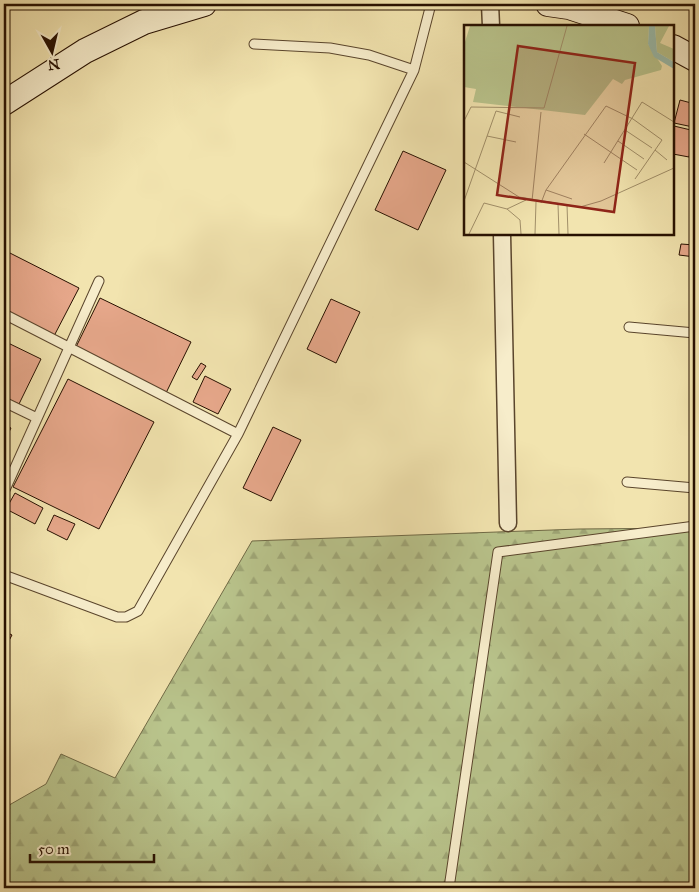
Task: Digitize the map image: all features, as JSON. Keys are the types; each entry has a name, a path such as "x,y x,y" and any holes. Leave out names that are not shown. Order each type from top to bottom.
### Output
{"main road":[{"path":"4,103 84,51 144,22 204,4"},
{"path":"548,4 569,7 623,25"},
{"path":"674,48 695,59"}],"street":[{"path":"490,4 491,25"},
{"path":"502,235 508,523"}],"lane":[{"path":"4,575 117,617 134,615 138,611 238,434 414,70 431,4"},
{"path":"254,44 330,48 369,55 414,70"},
{"path":"4,490 100,281"},
{"path":"4,314 238,434"},
{"path":"629,327 695,333"},
{"path":"4,402 37,418"},
{"path":"626,482 695,488"},
{"path":"449,888 498,552 695,526"}],"green space":[{"path":"695,528 695,888 4,888 4,808 46,784 61,754 115,778 252,541 579,529"}],"building":[{"path":"680,100 695,104 693,127 674,123"},
{"path":"674,126 695,131 689,157 674,154"},
{"path":"403,151 446,170 418,230 375,210"},
{"path":"681,244 695,245 695,257 679,255"},
{"path":"4,250 79,288 54,336 4,311"},
{"path":"100,298 191,342 166,393 75,349"},
{"path":"331,299 360,312 336,363 307,349"},
{"path":"4,341 41,359 19,404 4,397"},
{"path":"201,363 206,366 197,380 192,377"},
{"path":"205,376 231,389 218,414 193,402"},
{"path":"68,379 154,422 99,529 13,487"},
{"path":"4,425 11,428 4,442"},
{"path":"273,427 301,440 271,501 243,488"},
{"path":"15,493 43,508 35,524 6,509"},
{"path":"54,515 75,524 67,540 47,530"},
{"path":"4,631 12,635 4,650"}]}
